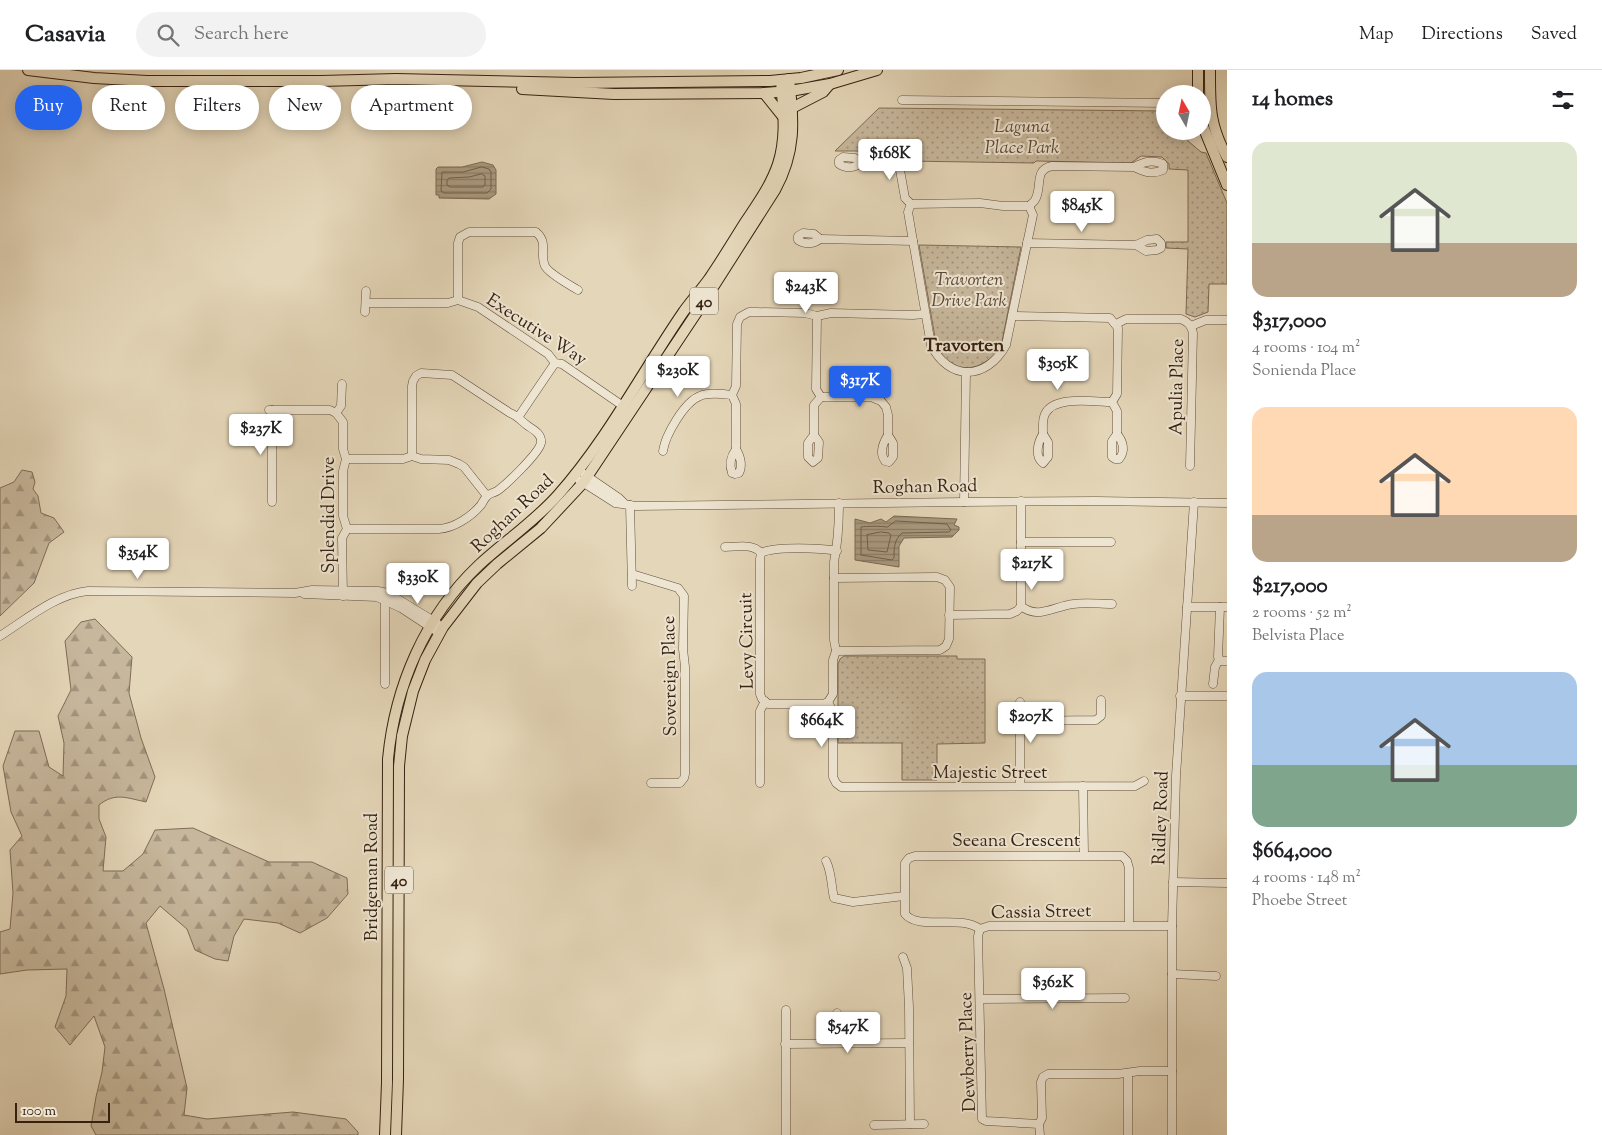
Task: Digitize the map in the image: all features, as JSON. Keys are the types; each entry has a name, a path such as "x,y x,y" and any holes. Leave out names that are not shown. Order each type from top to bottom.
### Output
{"main road":[{"path":"28,70 94,78 147,81 396,79 576,84 785,80 838,70"},
{"path":"321,81 585,93 764,93 830,84 877,70"},
{"path":"1197,85 1198,70"},
{"path":"1208,85 1210,70"},
{"name":"40","path":"576,473 623,406 684,311 710,278 769,185 781,153 786,91 785,80"},
{"path":"792,108 823,92 830,84"},
{"name":"40","path":"585,480 703,303 775,190 785,170 791,150 792,108 786,91"},
{"path":"764,93 784,119"},
{"path":"1211,115 1215,133 1227,156"},
{"path":"1209,140 1227,185"},
{"name":"Roghan Road","path":"432,624 451,596 472,572 538,516 576,473"},
{"name":"Roghan Road","path":"441,630 476,583 542,528 585,480"},
{"name":"Bridgeman Road","path":"385,1135 389,752 394,717 403,686 415,656 432,624"},
{"name":"Bridgeman Road","path":"396,1135 400,750 405,720 413,691 425,660 441,630"}],"street":[{"path":"902,100 1156,103"},
{"path":"861,163 890,163 896,166 900,170 905,198 911,204 980,203 1003,206 1029,206 1036,199 1041,173 1045,168 1052,166 1134,167"},
{"path":"911,204 908,212 930,345 936,355 951,368 959,372 985,368 1000,356 1006,345 1033,215 1029,206"},
{"path":"458,300 458,243 460,237 469,232 536,232 543,241 544,259 548,270 578,290"},
{"path":"820,239 913,241"},
{"path":"1027,243 1136,245"},
{"path":"365,312 366,291"},
{"name":"Executive Way","path":"366,304 448,304 458,300 478,307 548,354 555,362 562,364 623,406"},
{"path":"736,449 736,404 732,395 736,386 737,324 740,317 749,312 805,313 817,316 831,313 925,314"},
{"path":"817,316 816,388 821,397"},
{"path":"1012,316 1110,318 1118,328 1117,394 1112,402"},
{"name":"Apulia Place","path":"1116,324 1126,319 1181,319 1188,322 1191,326 1190,466"},
{"path":"1191,326 1206,320 1227,320"},
{"path":"519,416 555,362"},
{"path":"964,502 966,372"},
{"path":"346,529 438,529 452,527 481,505 487,496 499,490 523,468 539,449 541,443 538,433 525,424 519,416 510,413 452,375 421,373 416,376 412,386 412,456"},
{"path":"272,502 271,410 330,410 336,413 341,406 342,384"},
{"path":"662,451 664,440 692,400 707,394 732,395"},
{"path":"821,397 871,397 881,401 886,406 888,415 888,435"},
{"path":"814,436 814,406 821,397"},
{"path":"1043,434 1045,414 1055,404 1064,402 1112,402"},
{"path":"1112,402 1117,411 1117,434"},
{"name":"Splendid Drive","path":"336,413 343,422 343,449 346,460 343,471 342,516 346,529 342,538 343,593"},
{"path":"346,460 403,459 412,456 421,459 448,460 459,464 487,496"},
{"name":"Roghan Road","path":"576,473 613,502 627,504 1021,501 1227,503"},
{"path":"950,615 1010,614 1017,611 1021,606 1021,501"},
{"name":"Ridley Road","path":"1172,1135 1172,926 1176,776 1194,502"},
{"path":"828,702 833,694 833,664 836,651 834,640 834,562 839,534 839,503"},
{"path":"627,504 632,586"},
{"path":"1021,542 1110,542"},
{"path":"725,547 752,546 761,553 771,549 822,549 837,551"},
{"name":"Levy Circuit","path":"761,553 760,694 765,701 771,704 823,704 828,702"},
{"name":"Sovereign Place","path":"632,574 678,588 684,596 685,774 680,782 651,783"},
{"path":"834,578 941,578 950,587 949,639 946,646 940,650 836,651"},
{"path":"0,636 61,598 80,592 294,592 312,590 385,596 441,630"},
{"path":"385,596 385,684"},
{"path":"1021,606 1032,612 1046,612 1071,604 1112,604"},
{"path":"1187,607 1224,606 1218,652 1223,661 1215,667 1213,684"},
{"path":"1180,696 1227,696"},
{"path":"1020,721 1096,720 1101,716 1101,700"},
{"path":"760,782 760,711 765,701"},
{"name":"Majestic Street","path":"828,702 833,712 833,777 841,787 1135,786 1144,781"},
{"path":"1020,702 1020,786"},
{"path":"1083,786 1084,855"},
{"name":"Seeana Crescent","path":"914,921 905,914 904,896 905,863 909,858 915,856 1114,855 1122,856 1129,868 1129,925"},
{"path":"826,861 831,871 834,898 853,902 904,896"},
{"path":"1173,882 1227,883"},
{"name":"Cassia Street","path":"914,921 961,922 971,924 980,929 989,926 1172,926"},
{"name":"Dewberry Place","path":"980,929 978,936 982,1119 986,1121 1039,1124"},
{"path":"903,957 907,968 910,1124"},
{"path":"1172,974 1216,976"},
{"path":"980,999 1125,998"},
{"path":"786,1010 786,1135"},
{"path":"836,1013 836,1043"},
{"path":"786,1044 909,1043"},
{"path":"1040,1135 1039,1124 1042,1118 1041,1082 1043,1077 1048,1074 1172,1071"},
{"path":"1128,1073 1128,1135"},
{"path":"874,1124 924,1124"}],"green space":[{"name":"Laguna Place Park","path":"879,108 1156,111 1156,140 1188,140 1201,152 1206,153 1227,203 1227,284 1209,284 1208,312 1195,317 1186,314 1188,249 1166,248 1166,242 1188,242 1188,170 1169,169 1169,164 1162,157 1141,156 1131,163 906,161 905,158 864,159 858,151 835,151"},
{"name":"Travorten Drive Park","path":"919,245 1021,247 1001,346 984,363 969,368 961,368 953,365 941,354 936,343"},
{"path":"22,470 32,472 35,482 33,489 38,496 41,513 54,518 64,532 49,543 34,583 0,616 0,488 14,482"},
{"path":"95,619 132,657 129,693 141,738 155,777 146,802 116,797 110,798 99,805 99,819 106,837 103,871 123,871 143,854 155,830 193,828 269,862 312,862 347,878 348,894 327,918 300,933 278,923 244,919 234,936 228,961 215,959 195,950 187,929 160,906 146,923 164,989 187,1088 184,1115 207,1119 293,1112 346,1119 358,1132 358,1135 96,1135 91,1126 105,1047 94,1016 70,1045 55,1027 66,996 67,969 27,970 0,974 0,932 10,929 13,893 10,850 22,836 11,812 3,766 15,731 39,731 49,767 63,776 64,743 58,716 71,690 65,641 81,622"},
{"path":"844,656 957,656 957,659 985,659 985,743 937,744 937,780 902,780 902,743 838,743 838,664"}],"water":[{"path":"482,162 493,165 496,170 496,194 489,199 439,198 439,195 436,195 436,169 438,167 462,167"},
{"path":"894,516 957,519 954,525 959,527 959,530 952,537 904,538 899,546 899,567 855,560 855,519 870,523 881,519 886,522"}],"district":[{"name":"Travorten","path":"964,344"}]}
